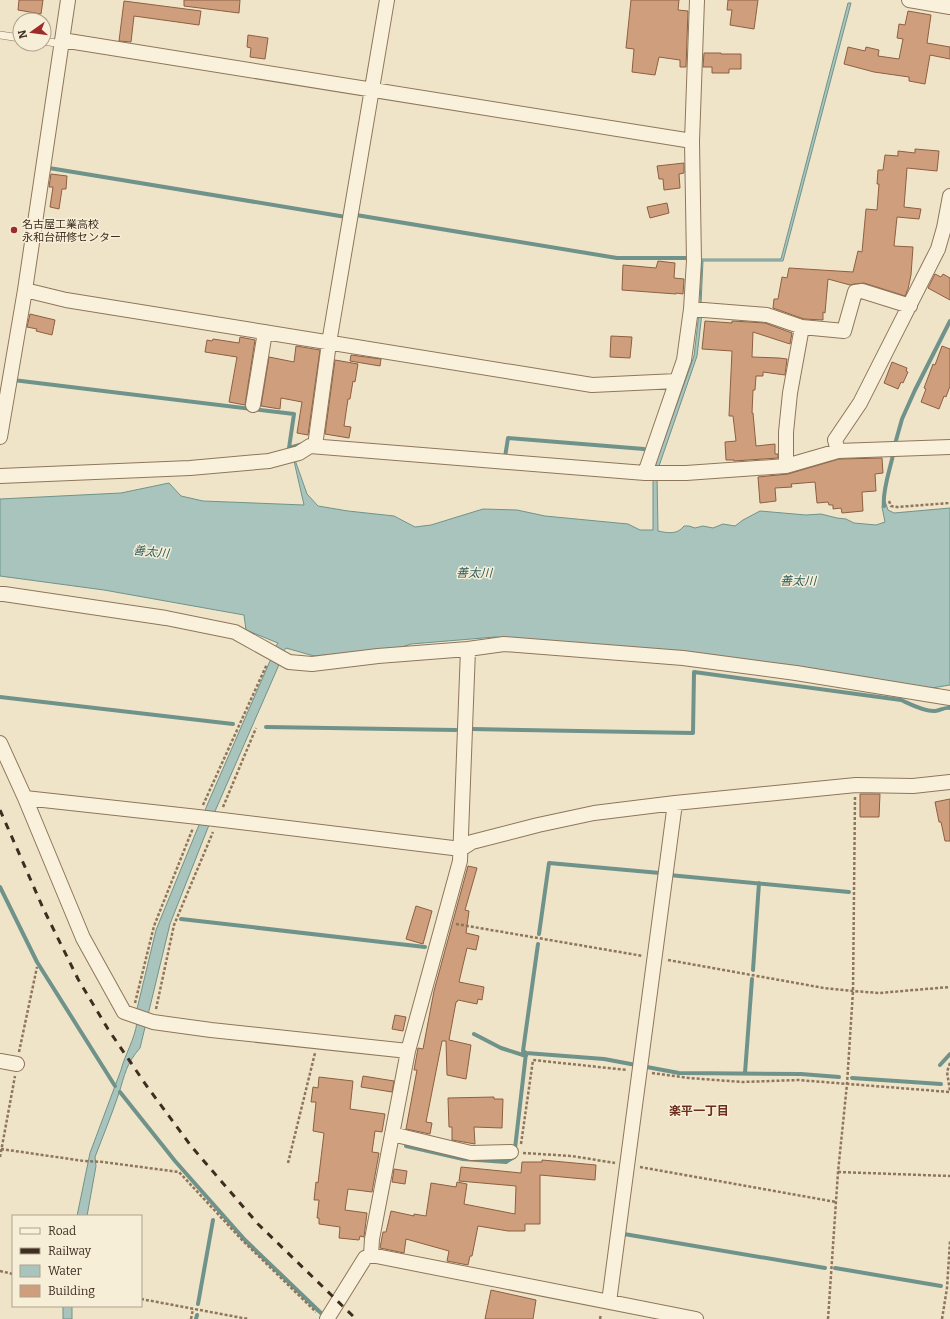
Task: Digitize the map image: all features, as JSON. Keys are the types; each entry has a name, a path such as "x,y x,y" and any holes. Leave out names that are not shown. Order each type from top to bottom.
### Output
{"street":[{"path":"0,437 25,290 68,0"},
{"path":"315,446 329,343 387,0"},
{"path":"645,473 684,360 691,309 694,261 692,141 697,0"},
{"path":"914,0 950,7"},
{"path":"62,42 373,89 692,141"},
{"path":"838,451 836,440 860,403 938,250 950,196"},
{"path":"25,290 66,300 592,385 677,381"},
{"path":"691,309 767,315 802,327 844,331 855,292 862,291 910,306"},
{"path":"786,466 786,432 790,393 802,327"},
{"path":"252,406 265,332"},
{"path":"0,476 190,468 269,461 299,454 310,446 645,473 686,473 786,466 838,451 950,447"},
{"path":"0,594 166,618 235,632 289,662 312,664 378,656 468,649 504,644 683,658 796,673 950,698"},
{"path":"371,1255 372,1238 408,1051 460,861 468,649"},
{"path":"0,743 25,798 83,938 124,1012 153,1022 211,1030 408,1051"},
{"path":"25,798 198,817 461,849 472,842 538,825 594,813 675,803 856,785 913,786 950,782"},
{"path":"609,1302 675,803"},
{"path":"0,1061 17,1064"},
{"path":"392,1134 471,1153 517,1150"},
{"path":"323,1316 365,1258 371,1255 696,1319"}],"lane":[{"path":"0,35 12,37"},
{"path":"52,41 62,42"}],"path":[{"path":"889,501 891,506 897,507 950,503"},
{"path":"153,1022 174,925 256,728"},
{"path":"828,1319 838,1172 847,1084 852,991 856,785"},
{"path":"443,922 654,957 824,988 879,993 950,987"},
{"path":"288,1163 318,1042"},
{"path":"836,1202 572,1156 517,1150 532,1060 640,1068 689,1078 744,1082 798,1080 950,1092 947,1072 950,1063"},
{"path":"2,1149 84,1161 179,1172 242,1240 323,1316"},
{"path":"838,1172 950,1176"},
{"path":"942,1319 947,1288 950,1241"},
{"path":"0,1271 12,1274"},
{"path":"142,1299 248,1319"},
{"path":"191,1319 193,1309"}],"water":[{"path":"848,3 851,3 783,261 703,261 700,304 702,259 781,259"},
{"path":"699,313 702,313 697,356 659,466 655,465 694,356"},
{"name":"善太川","path":"295,460 307,494 318,506 394,516 415,527 431,525 483,509 517,510 545,516 628,524 640,530 653,530 653,475 657,475 658,531 672,533 678,531 684,526 695,528 703,526 713,528 723,524 735,526 760,511 806,515 821,514 846,519 854,523 876,525 885,522 882,507 883,501 885,501 888,510 894,513 950,508 950,685 932,688 673,651 495,637 411,644 384,653 367,651 314,656 286,648 281,655 278,667 209,825 170,924 140,1048 126,1069 95,1157 96,1166 87,1215 77,1215 90,1153 136,1028 137,1009 156,930 208,803 278,643 246,630 244,615 104,590 0,576 0,499 121,493 169,483 181,496 203,501 304,505"},
{"path":"63,1307 72,1307 72,1319 63,1319"}],"building":[{"path":"19,0 43,0 41,12 18,10"},
{"path":"184,0 240,0 239,13 184,6"},
{"path":"631,0 679,0 678,10 688,11 686,67 680,67 680,60 659,57 655,75 632,72 634,49 626,48"},
{"path":"728,0 758,0 754,29 730,25 732,10 727,10"},
{"path":"124,1 201,11 199,25 134,16 131,42 119,41"},
{"path":"908,11 931,15 927,43 950,47 950,59 930,55 925,84 909,81 909,77 874,72 844,64 848,47 865,51 866,47 879,50 878,56 899,59 903,39 897,38 899,24 905,25"},
{"path":"248,35 268,38 265,59 250,57 251,48 247,47"},
{"path":"704,53 741,54 741,69 729,69 729,73 712,73 712,67 703,67"},
{"path":"915,149 939,151 937,171 907,168 904,207 921,209 919,219 897,217 894,246 913,247 911,275 905,296 864,283 850,285 828,279 823,320 804,319 773,308 774,299 778,299 782,277 787,278 789,268 853,272 858,251 862,252 866,209 877,210 879,184 877,184 878,170 883,170 885,155 898,156 898,151 915,153"},
{"path":"684,163 684,173 679,174 680,188 664,190 663,179 659,179 657,166"},
{"path":"51,174 67,176 66,189 62,189 59,209 50,207 53,187 49,187"},
{"path":"667,203 669,213 650,218 647,207"},
{"path":"658,261 675,263 674,278 684,279 683,294 622,290 623,265 656,268"},
{"path":"935,274 941,277 943,274 950,278 950,300 928,288"},
{"path":"30,314 55,320 52,335 27,327"},
{"path":"705,321 765,323 792,333 790,344 753,332 752,357 787,359 785,375 763,372 763,376 756,376 755,390 753,390 752,413 756,446 775,444 775,454 778,454 778,458 734,461 726,460 725,442 736,441 733,416 729,416 732,351 702,349"},
{"path":"611,336 632,337 630,358 610,357"},
{"path":"240,337 255,340 245,405 229,402 237,357 205,352 207,340 212,341 213,339 239,343"},
{"path":"296,346 320,350 308,435 297,433 302,402 281,398 280,409 261,406 269,357 294,362"},
{"path":"942,346 950,349 950,386 939,409 921,402 926,389 924,388 933,364 935,365"},
{"path":"351,355 381,359 380,366 350,361"},
{"path":"335,360 358,364 355,382 353,381 350,399 348,399 344,426 351,427 349,438 325,434"},
{"path":"892,362 907,368 906,371 908,372 903,383 901,382 898,389 884,383"},
{"path":"882,458 883,473 875,474 876,491 862,492 863,511 842,513 841,508 833,509 833,505 829,505 828,502 817,503 815,482 791,484 792,487 775,488 776,501 760,503 758,477 788,474 839,459"},
{"path":"860,794 880,794 879,817 860,817"},
{"path":"950,799 950,841 945,841 935,802"},
{"path":"468,866 477,868 465,910 469,911 466,933 479,936 476,950 467,948 459,982 484,987 482,1000 478,999 477,1004 458,1000 456,1002 449,1040 471,1045 466,1079 447,1075 446,1041 442,1041 426,1122 432,1123 430,1134 406,1129 417,1070 414,1070 418,1048 423,1049 434,991"},
{"path":"416,906 432,911 423,944 406,939"},
{"path":"395,1015 406,1017 403,1031 392,1029"},
{"path":"363,1076 394,1081 392,1092 361,1087"},
{"path":"319,1077 353,1081 350,1109 385,1114 382,1132 375,1131 372,1152 379,1153 372,1192 348,1189 345,1210 367,1213 364,1237 360,1236 359,1240 339,1238 340,1227 319,1224 319,1218 317,1218 319,1200 314,1200 316,1182 318,1183 324,1133 313,1131 316,1102 311,1102 313,1087 318,1088"},
{"path":"494,1097 494,1099 503,1099 502,1128 474,1127 475,1144 452,1140 452,1127 449,1127 448,1098"},
{"path":"542,1160 596,1165 595,1180 540,1175 540,1224 525,1224 525,1231 508,1231 478,1226 472,1256 470,1256 468,1265 447,1261 449,1251 406,1239 404,1253 380,1248 383,1232 386,1232 391,1211 414,1216 414,1214 426,1216 431,1183 456,1187 457,1182 467,1184 464,1204 515,1214 516,1186 459,1181 461,1167 521,1173 522,1162 542,1162"},
{"path":"394,1169 407,1171 405,1184 392,1182"},
{"path":"491,1290 536,1300 533,1319 485,1319"}],"waterway":[{"path":"49,168 346,217"},
{"path":"356,215 617,258 688,258"},
{"path":"895,444 902,419 950,321"},
{"path":"13,380 294,414 289,448 303,444"},
{"path":"501,456 505,457 508,438 644,449"},
{"path":"884,506 885,487 893,455"},
{"path":"472,729 693,733 694,672 901,700 931,711 950,708"},
{"path":"0,697 233,724"},
{"path":"266,727 456,730"},
{"path":"539,934 549,863 660,873"},
{"path":"669,875 849,892"},
{"path":"753,970 759,883"},
{"path":"0,887 37,962 115,1086"},
{"path":"181,919 425,947"},
{"path":"406,1146 463,1159 506,1162 514,1157 526,1053 523,1051 538,944"},
{"path":"745,1073 752,979"},
{"path":"474,1034 501,1048 526,1056"},
{"path":"526,1053 604,1059 679,1073 801,1074 839,1077"},
{"path":"940,1065 950,1054"},
{"path":"852,1078 941,1084"},
{"path":"120,1092 175,1161 245,1240 322,1314"},
{"path":"198,1304 213,1220"},
{"path":"624,1234 825,1268"},
{"path":"835,1268 941,1286"},
{"path":"196,1319 197,1315"}],"railway":[{"path":"0,810 43,908 78,979 108,1029 146,1085 191,1146 258,1224 356,1319"}],"place":[{"name":"名古屋工業高校 永和台研修センター","path":"14,230"}],"district":[{"name":"楽平一丁目","path":"699,1111"}]}
